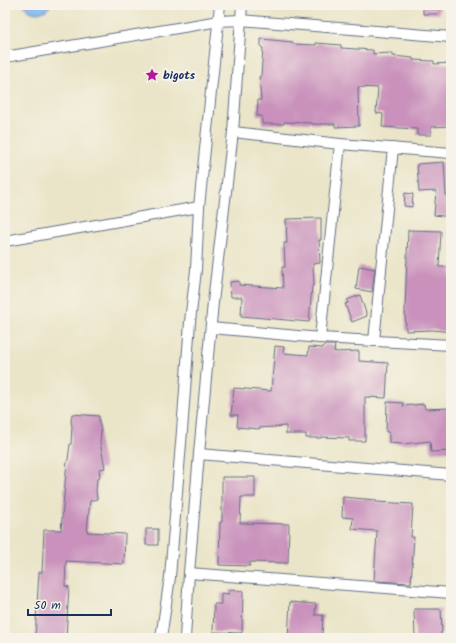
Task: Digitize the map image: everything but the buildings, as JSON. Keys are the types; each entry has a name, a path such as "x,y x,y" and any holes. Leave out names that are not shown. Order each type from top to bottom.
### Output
{"street":[{"path":"161,638 170,577 190,322 196,270 199,207 220,5"},
{"path":"185,638 199,454 211,328 233,132 242,5"},
{"path":"5,57 219,21 240,20 451,37"},
{"path":"233,132 340,144 451,153"},
{"path":"320,338 340,144"},
{"path":"374,341 393,148"},
{"path":"5,241 199,207"},
{"path":"211,328 320,338 451,345"},
{"path":"199,454 451,475"},
{"path":"189,573 451,593"}],"water":[{"path":"24,5 51,5 45,11 38,13 30,11"}],"place":[{"name":"bigots","path":"152,75"}]}
